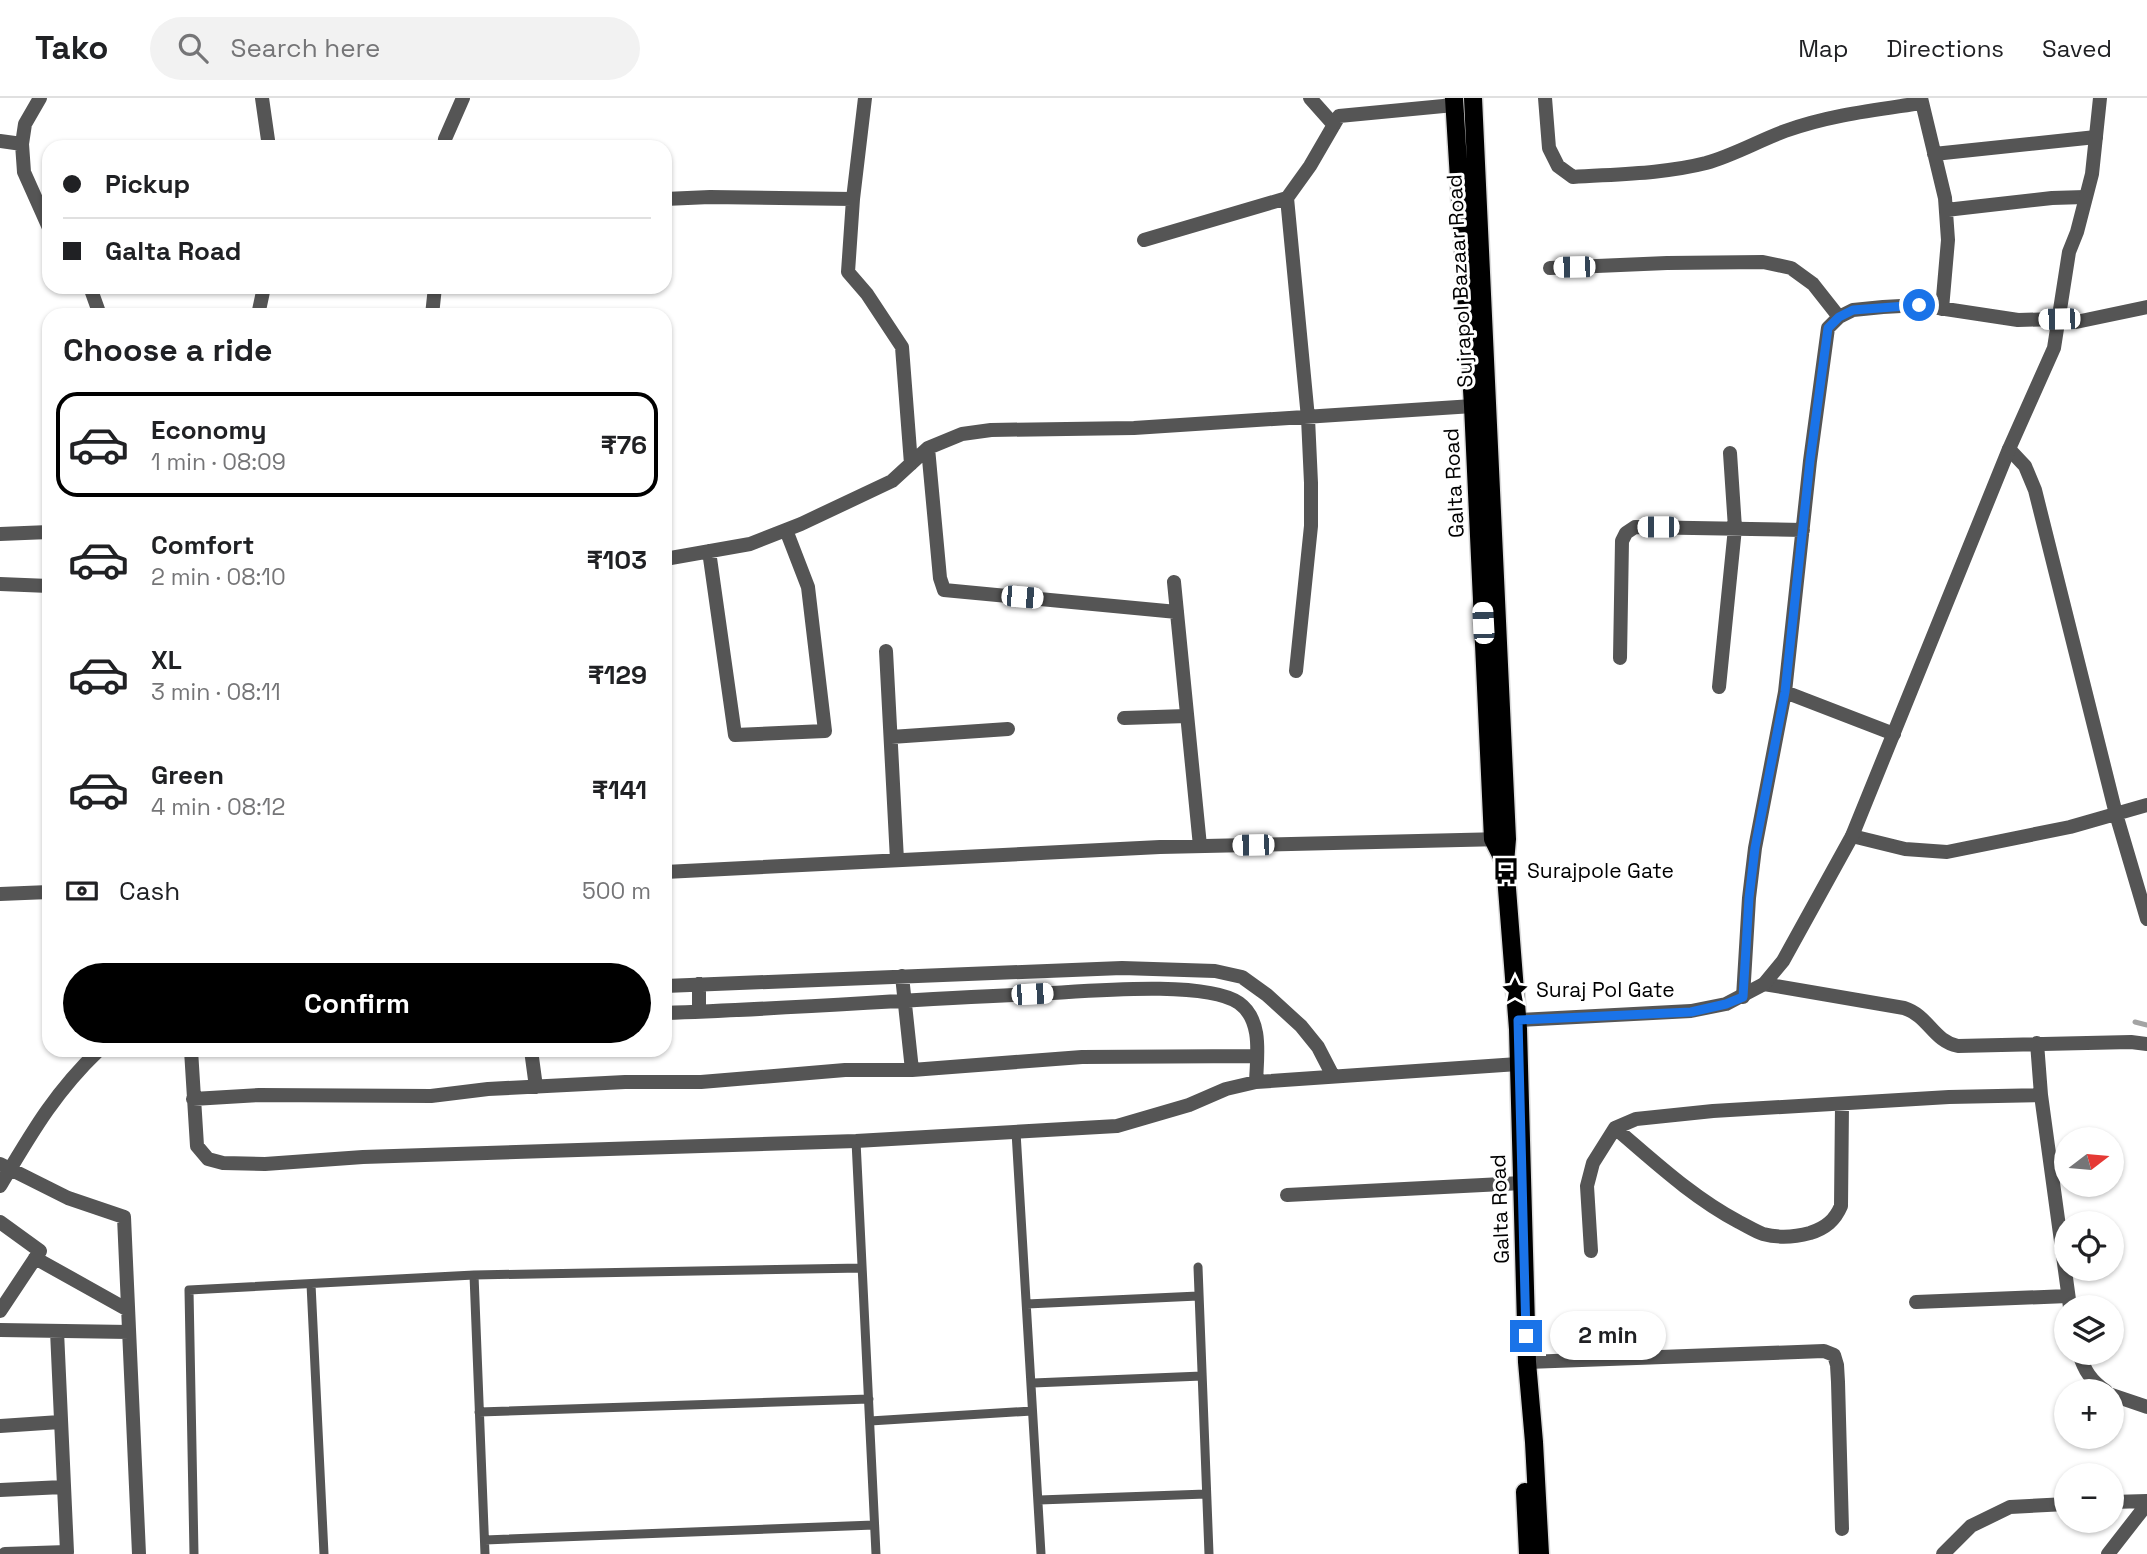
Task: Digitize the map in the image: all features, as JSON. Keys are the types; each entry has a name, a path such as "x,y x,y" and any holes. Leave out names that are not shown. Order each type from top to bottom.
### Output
{"main road":[{"name":"Sujrapol Bazaar Road","path":"1474,98 1500,839"},
{"name":"Galta Road","path":"1454,101 1500,839 1518,1020 1527,1362 1540,1554"},
{"path":"1528,1554 1522,1443 1529,1401"}],"street":[{"path":"40,98 25,124 22,144 24,172 42,203"},
{"path":"262,98 268,140"},
{"path":"445,140 463,98"},
{"path":"865,98 853,199 848,272 867,294 902,347 911,464"},
{"path":"1310,98 1334,125"},
{"path":"1545,98 1549,148 1558,166 1573,177 1668,169 1704,163 1738,153 1784,131 1837,115 1921,101 1946,210 1948,240 1942,309"},
{"path":"1518,1020 1691,1012 1743,997 1764,984 1783,961 1852,836 2009,449 2054,348 2069,252 2092,174 2100,98"},
{"path":"1144,240 1287,198 1310,166 1339,116 1454,101"},
{"path":"1934,154 2096,138"},
{"path":"0,141 22,144"},
{"path":"1946,210 2085,197"},
{"path":"1287,198 1308,418 1311,526 1296,671"},
{"path":"672,199 853,199"},
{"path":"1549,268 1763,262 1791,268 1813,284 1839,317"},
{"path":"1743,997 1755,848 1785,692 1810,461 1828,328 1839,317 1853,310 1883,307 1919,305 2018,320 2059,319 2076,322 2147,307"},
{"path":"672,558 750,544 786,530 892,481 928,448 962,434 991,430 1135,428 1473,407"},
{"path":"928,448 940,578 944,590 1177,612"},
{"path":"2009,449 2025,466 2035,490 2116,814 2147,919"},
{"path":"1719,687 1735,528 1730,453"},
{"path":"1620,658 1622,541 1626,533 1635,527 1803,530"},
{"path":"709,551 735,735 825,732 808,587 786,530"},
{"path":"0,534 42,532"},
{"path":"1174,582 1200,846"},
{"path":"0,584 42,586"},
{"path":"886,651 897,860"},
{"path":"1785,692 1894,734"},
{"path":"1124,718 1187,716"},
{"path":"891,737 1009,729"},
{"path":"1852,836 1905,849 1947,852 2070,827 2147,805"},
{"path":"672,872 1200,846 1500,839"},
{"path":"0,894 42,892"},
{"path":"672,1010 699,998 1123,979 1214,971 1242,977 1259,1006 1256,1082"},
{"path":"672,988 699,998 1123,979 1217,993 1241,1005 1259,1006 1301,1026 1318,1047 1333,1076"},
{"path":"1764,984 1904,1007 1923,1018 1947,1044 1958,1046 2131,1042 2147,1044"},
{"path":"903,988 912,1070"},
{"path":"2037,1043 2040,1095 2068,1295"},
{"path":"192,1098 259,1095 431,1096 488,1089 625,1082 701,1082 845,1070 912,1070 1083,1057 1257,1056"},
{"path":"0,1186 6,1166 49,1105 92,1057"},
{"path":"191,1057 197,1146 208,1159 223,1163 856,1141 1117,1125 1189,1105 1226,1089 1256,1082 1518,1064"},
{"path":"532,1057 536,1087"},
{"path":"1591,1251 1587,1186 1593,1163 1615,1128 1636,1119 1670,1114 1949,1097 2040,1095"},
{"path":"1615,1128 1691,1193 1731,1217 1761,1233 1781,1237 1802,1235 1826,1226 1836,1217 1841,1206 1842,1105"},
{"path":"6,1166 68,1198 124,1217 139,1554"},
{"path":"1287,1195 1522,1183"},
{"path":"0,1222 40,1251 0,1311"},
{"path":"35,1258 128,1310"},
{"path":"1916,1302 2054,1301"},
{"path":"0,1330 129,1332"},
{"path":"5,1554 67,1552 57,1331"},
{"path":"1527,1362 1824,1350 1834,1355 1838,1382 1842,1529"},
{"path":"2124,1399 2147,1407"},
{"path":"0,1426 60,1422"},
{"path":"0,1490 63,1487"},
{"path":"2124,1503 2147,1502"},
{"path":"2108,1554 2147,1502"},
{"path":"1942,1554 1971,1526 2010,1507 2054,1505"}],"lane":[{"path":"1016,1132 1033,1383 1032,1410 1040,1500 1041,1554"},
{"path":"856,1141 876,1554"},
{"path":"1198,1267 1209,1554"},
{"path":"194,1554 189,1290 474,1275 862,1268"},
{"path":"474,1275 485,1554"},
{"path":"311,1284 324,1554"},
{"path":"1027,1304 1198,1296"},
{"path":"1033,1383 1202,1376"},
{"path":"479,1412 869,1399"},
{"path":"870,1421 1032,1410"},
{"path":"1040,1500 1206,1494"},
{"path":"485,1540 874,1525"}],"waterway":[{"path":"2135,1022 2147,1025"}],"place":[{"name":"Surajpole Gate","path":"1506,871"},
{"name":"Suraj Pol Gate","path":"1515,990"}],"route":[{"path":"1526,1336 1518,1020 1691,1012 1743,997 1755,848 1785,692 1802,554 1806,493 1828,328 1839,317 1853,310 1919,305"}]}
